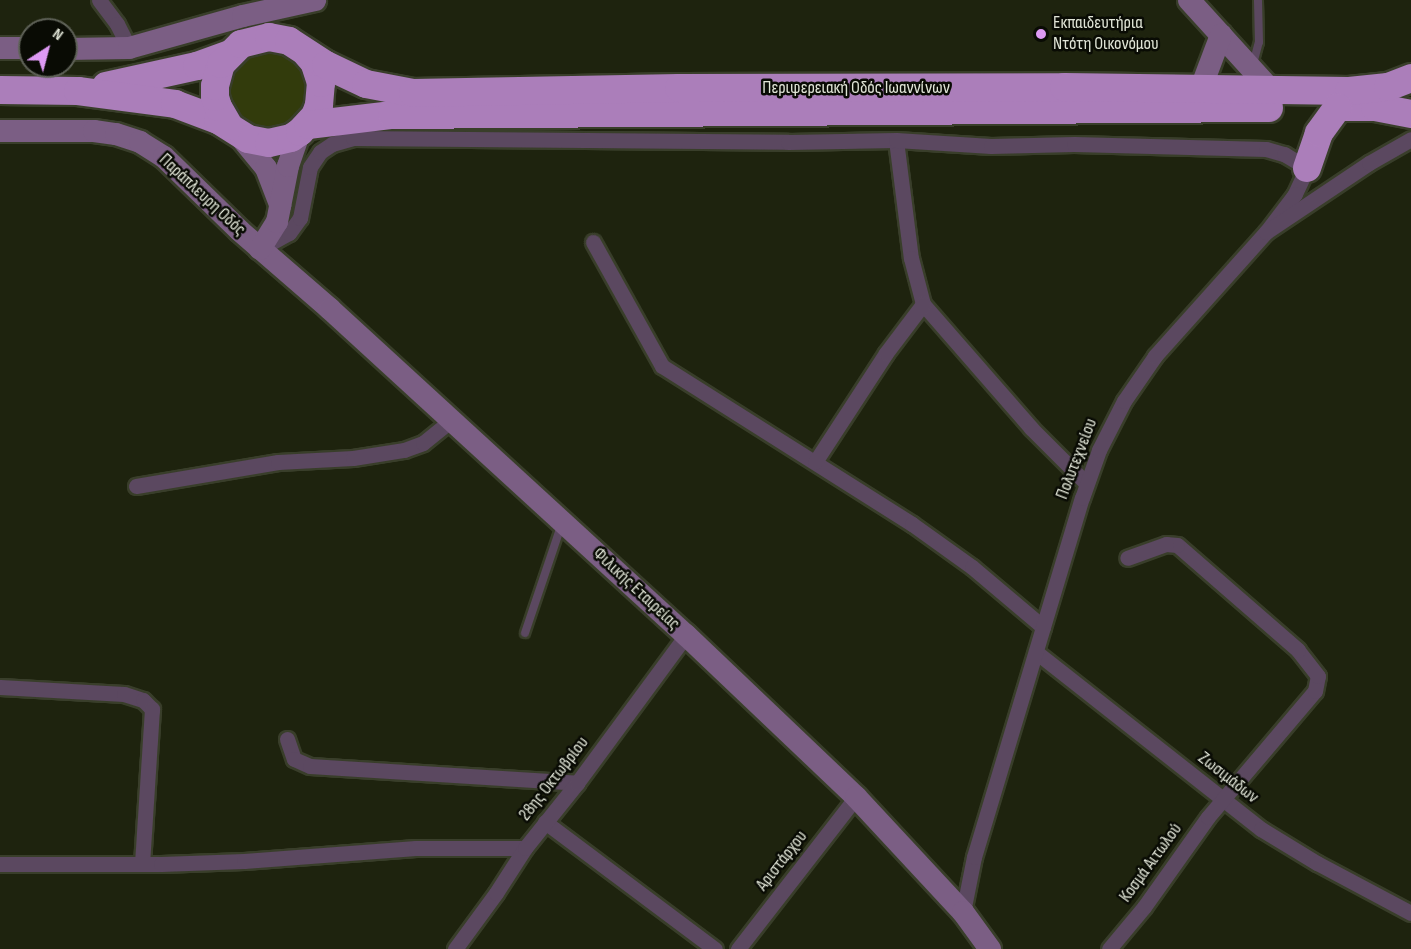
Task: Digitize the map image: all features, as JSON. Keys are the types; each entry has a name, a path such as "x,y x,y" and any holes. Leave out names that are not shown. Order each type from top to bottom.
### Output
{"highway":[{"name":"Περιφερειακή Οδός Ιωαννίνων","path":"78,91 177,71 228,55 257,25 346,76 366,84 413,93 699,88 1370,90 1411,78"},
{"path":"304,129 319,105 321,83 314,62 307,54"},
{"path":"228,55 221,64 215,86 218,107 233,130"},
{"name":"Περιφερειακή Οδός Ιωαννίνων","path":"0,90 78,91 175,104 200,112 258,142 269,143 291,138 304,129 340,119 392,115 1338,107 1375,107 1411,114"},
{"path":"1307,168 1319,133 1338,107"}],"street":[{"path":"99,0 117,24 129,48"},
{"path":"78,49 129,48 257,25 315,0"},
{"path":"1190,0 1252,66 1270,89"},
{"path":"1201,88 1221,35"},
{"path":"0,48 18,48"},
{"path":"260,249 277,222 288,166 304,129"},
{"path":"233,130 266,168 280,206"},
{"name":"Παράπλευρη Οδός","path":"0,131 94,131 116,134 140,142 164,157 260,249"},
{"path":"260,249 290,233 300,218 310,167 320,152 332,144 353,138 788,142 896,140 991,146 1266,149 1284,154 1307,168 1295,194 1266,232"},
{"name":"Πολυτεχνείου","path":"963,912 974,857 1086,483 1108,430 1140,376 1155,356 1266,232 1369,163 1411,139"},
{"path":"896,140 911,258 924,304 1024,420 1086,483"},
{"path":"593,242 663,366 912,524 972,567 1043,627"},
{"name":"Φιλικής Εταιρείας","path":"260,249 330,309 686,635 856,797 963,912 990,949"},
{"path":"815,462 886,353 924,304"},
{"path":"136,486 257,465 368,457 404,450 423,443 450,421"},
{"name":"Κοσμά Αιτωλού","path":"1109,949 1144,907 1223,799 1315,690 1318,676 1298,650 1177,545 1166,544 1127,558"},
{"name":"28ης Οκτωβρίου","path":"455,949 525,848 577,783 686,635"},
{"name":"Ζωσιμάδων","path":"1036,652 1261,829 1317,863 1411,913"},
{"path":"0,687 124,694 143,700 152,709 142,864"},
{"path":"287,740 294,759 310,766 577,783"},
{"name":"Αριστάρχου","path":"738,949 856,797"},
{"path":"545,822 715,949"},
{"path":"0,864 244,861 416,848 525,848"}],"lane":[{"path":"1252,66 1259,42 1257,0"},
{"path":"525,633 562,522"}],"green space":[{"path":"252,49 293,52 313,87 296,124 255,131 231,111 226,80"}],"place":[{"name":"Εκπαιδευτήρια Ντότη Οικονόμου","path":"1041,34"}]}
